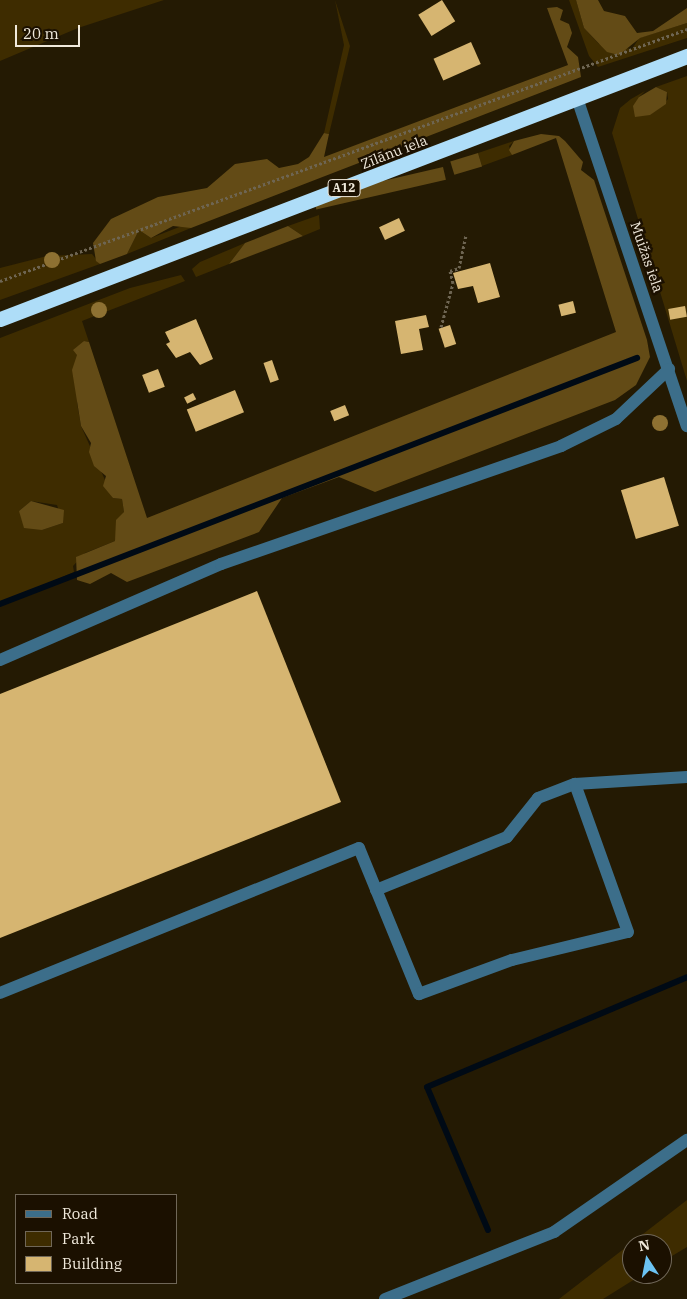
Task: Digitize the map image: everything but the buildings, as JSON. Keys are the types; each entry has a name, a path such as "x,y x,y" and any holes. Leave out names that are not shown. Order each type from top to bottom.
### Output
{"highway":[{"name":"Zīlānu iela","path":"0,319 687,56"}],"street":[{"name":"Muižas iela","path":"577,98 687,426"},
{"path":"0,660 221,564 561,446 616,419 669,369"},
{"path":"376,890 507,837 538,798 575,784 687,777"},
{"path":"0,993 359,848 419,994 512,960 628,932 575,784"},
{"path":"385,1299 554,1232 687,1140"}],"path":[{"path":"0,281 687,29"},
{"path":"441,327 453,283 450,271 459,268 466,236"}],"green space":[{"path":"0,0 164,0 78,28 0,61"},
{"path":"335,0 350,46 329,134 324,133 344,45"},
{"path":"569,0 576,0 584,28 599,44 632,49 639,38 687,23 687,38 598,67 589,56"},
{"path":"687,76 687,381 612,133 620,108 631,99 645,91 639,97 653,109 659,108 668,99 667,92 656,87"},
{"path":"514,141 509,146 512,155 482,166 478,153"},
{"path":"319,215 320,229 303,236 288,226"},
{"path":"187,224 191,228 127,254 139,230 151,238"},
{"path":"245,243 229,264 196,277 192,269 200,262"},
{"path":"92,254 100,264 0,300 0,268 47,256"},
{"path":"181,275 185,281 82,321 89,342 84,341 77,355 77,403 81,426 113,498 122,499 124,512 115,541 85,553 73,566 74,572 0,604 0,338 130,288","holes":["31,501 57,505 63,523 42,530 19,511"]},
{"path":"687,1200 687,1247 672,1256 672,1234 643,1234"},
{"path":"622,1250 622,1284 627,1284 603,1299 559,1299"}],"shaded area":[{"path":"576,0 598,0 604,11 625,16 637,33 653,31 687,8 687,23 640,38 619,55 607,52 584,28"},
{"path":"557,7 563,10 560,20 569,24 572,33 567,47 578,57 581,77 191,228 173,226 151,238 139,230 127,254 100,264 96,261 93,243 111,219 158,197 207,188 235,164 267,159 279,168 298,164 309,157 324,133 329,134 324,157 568,65 547,8"},
{"path":"656,87 667,92 666,104 650,115 635,117 633,106 639,97"},
{"path":"541,134 559,136 565,141 583,162 581,170 594,180 647,340 650,357 636,385 615,400 375,492 339,477 282,498 259,532 127,582 111,573 90,584 77,580 76,557 115,541 116,520 124,512 122,499 113,498 103,486 106,476 94,466 89,452 91,443 81,426 72,370 77,355 73,350 84,341 89,342 147,518 616,332 556,138 512,155 509,150 514,141"},
{"path":"478,153 482,166 454,175 450,161"},
{"path":"443,167 446,180 316,210 313,197"},
{"path":"288,226 303,236 229,264 245,243"},
{"path":"31,501 64,510 63,523 42,530 24,528 19,511"}],"waterway":[{"path":"0,604 637,358"},
{"path":"488,1230 427,1087 687,977"}]}
